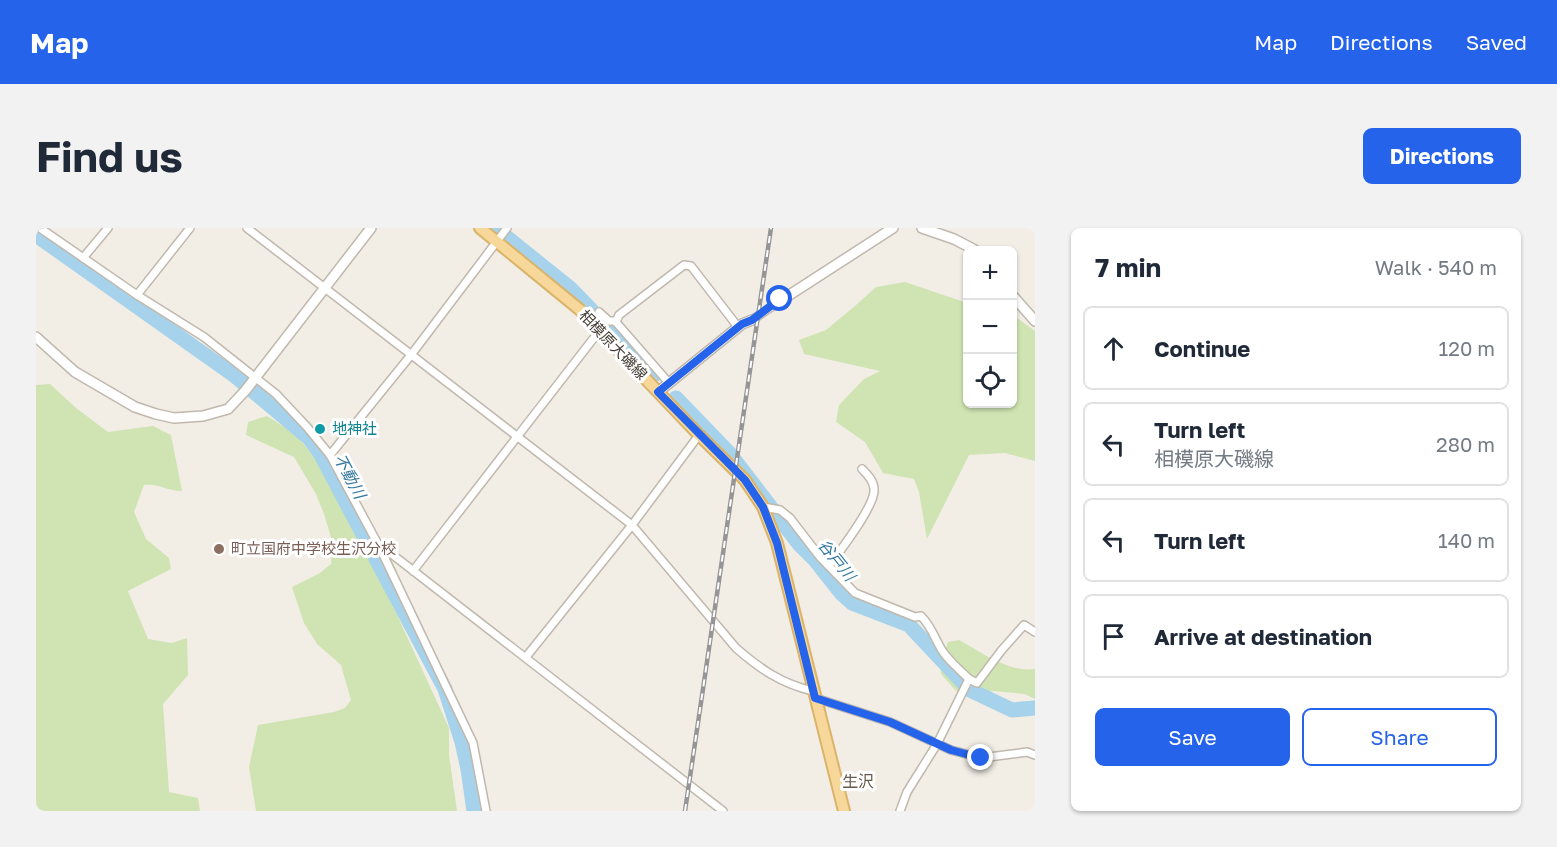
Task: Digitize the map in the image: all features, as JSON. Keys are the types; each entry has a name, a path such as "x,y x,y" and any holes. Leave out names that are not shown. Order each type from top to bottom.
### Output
{"main road":[{"name":"相模原大磯線","path":"480,228 502,235 600,330 745,480 766,507 844,811"}],"street":[{"path":"40,228 50,231 83,258 137,295 204,336 294,413 330,455 376,541 473,743 486,811"},
{"path":"83,258 108,228"},
{"path":"137,295 189,228"},
{"path":"247,228 632,525 736,648 773,676 793,686 890,722 937,744 981,758 1027,752 1035,755"},
{"path":"36,337 75,372 135,407 174,418 203,416 228,409 255,378 371,228"},
{"path":"658,392 738,327 893,228"},
{"path":"922,228 954,238 968,246"},
{"path":"330,455 411,355 502,235"},
{"path":"616,322 619,315 686,264 691,266 738,327"},
{"path":"1016,300 1035,321"},
{"path":"599,312 609,321 616,322 669,383"},
{"path":"414,571 600,330"},
{"path":"526,657 632,525 699,435"},
{"path":"829,566 854,532 874,494 873,483 862,469"},
{"path":"766,507 780,510 790,518 829,566 855,593 915,617 921,616 935,635 939,646 968,680 977,683 1024,625 1035,632"},
{"path":"376,541 723,811"},
{"path":"900,811 908,792 937,744 968,680"}],"green space":[{"path":"905,282 963,302 963,408 1017,408 1017,318 1035,331 1035,461 1005,453 969,455 927,539 919,492 914,479 883,473 865,442 836,422 839,405 864,379 880,371 804,354 799,340 826,330 876,287"},
{"path":"50,384 76,408 108,432 153,426 171,435 182,491 144,485 134,512 146,539 169,558 171,569 128,591 148,639 172,643 187,638 188,675 163,704 169,792 198,798 200,811 36,811 36,385"},
{"path":"267,416 297,435 326,474 381,580 449,728 449,755 457,811 256,811 249,767 258,725 334,712 345,708 351,700 341,665 317,644 304,623 292,587 320,573 331,564 333,544 316,494 294,457 246,435 248,422"},
{"path":"959,640 1005,665 1035,669 1035,699 1025,694 993,691 968,695 957,692 941,674 940,665 948,642"}],"waterway":[{"name":"谷戸川","path":"495,228 570,288 654,375"},
{"name":"不動川","path":"36,235 235,376 309,438 321,455 445,689 462,742 474,811"},
{"name":"谷戸川","path":"676,398 730,454 799,544 852,603 909,625 970,690 1012,710 1035,708"}],"railway":[{"path":"685,811 771,228"}],"place":[{"name":"地神社","path":"320,429"},
{"name":"町立国府中学校生沢分校","path":"219,549"}],"district":[{"name":"生沢","path":"858,781"}],"route":[{"path":"780,299 752,320 742,324 658,392 745,480 763,507 777,543 815,698 890,722 951,750 981,758"}]}
